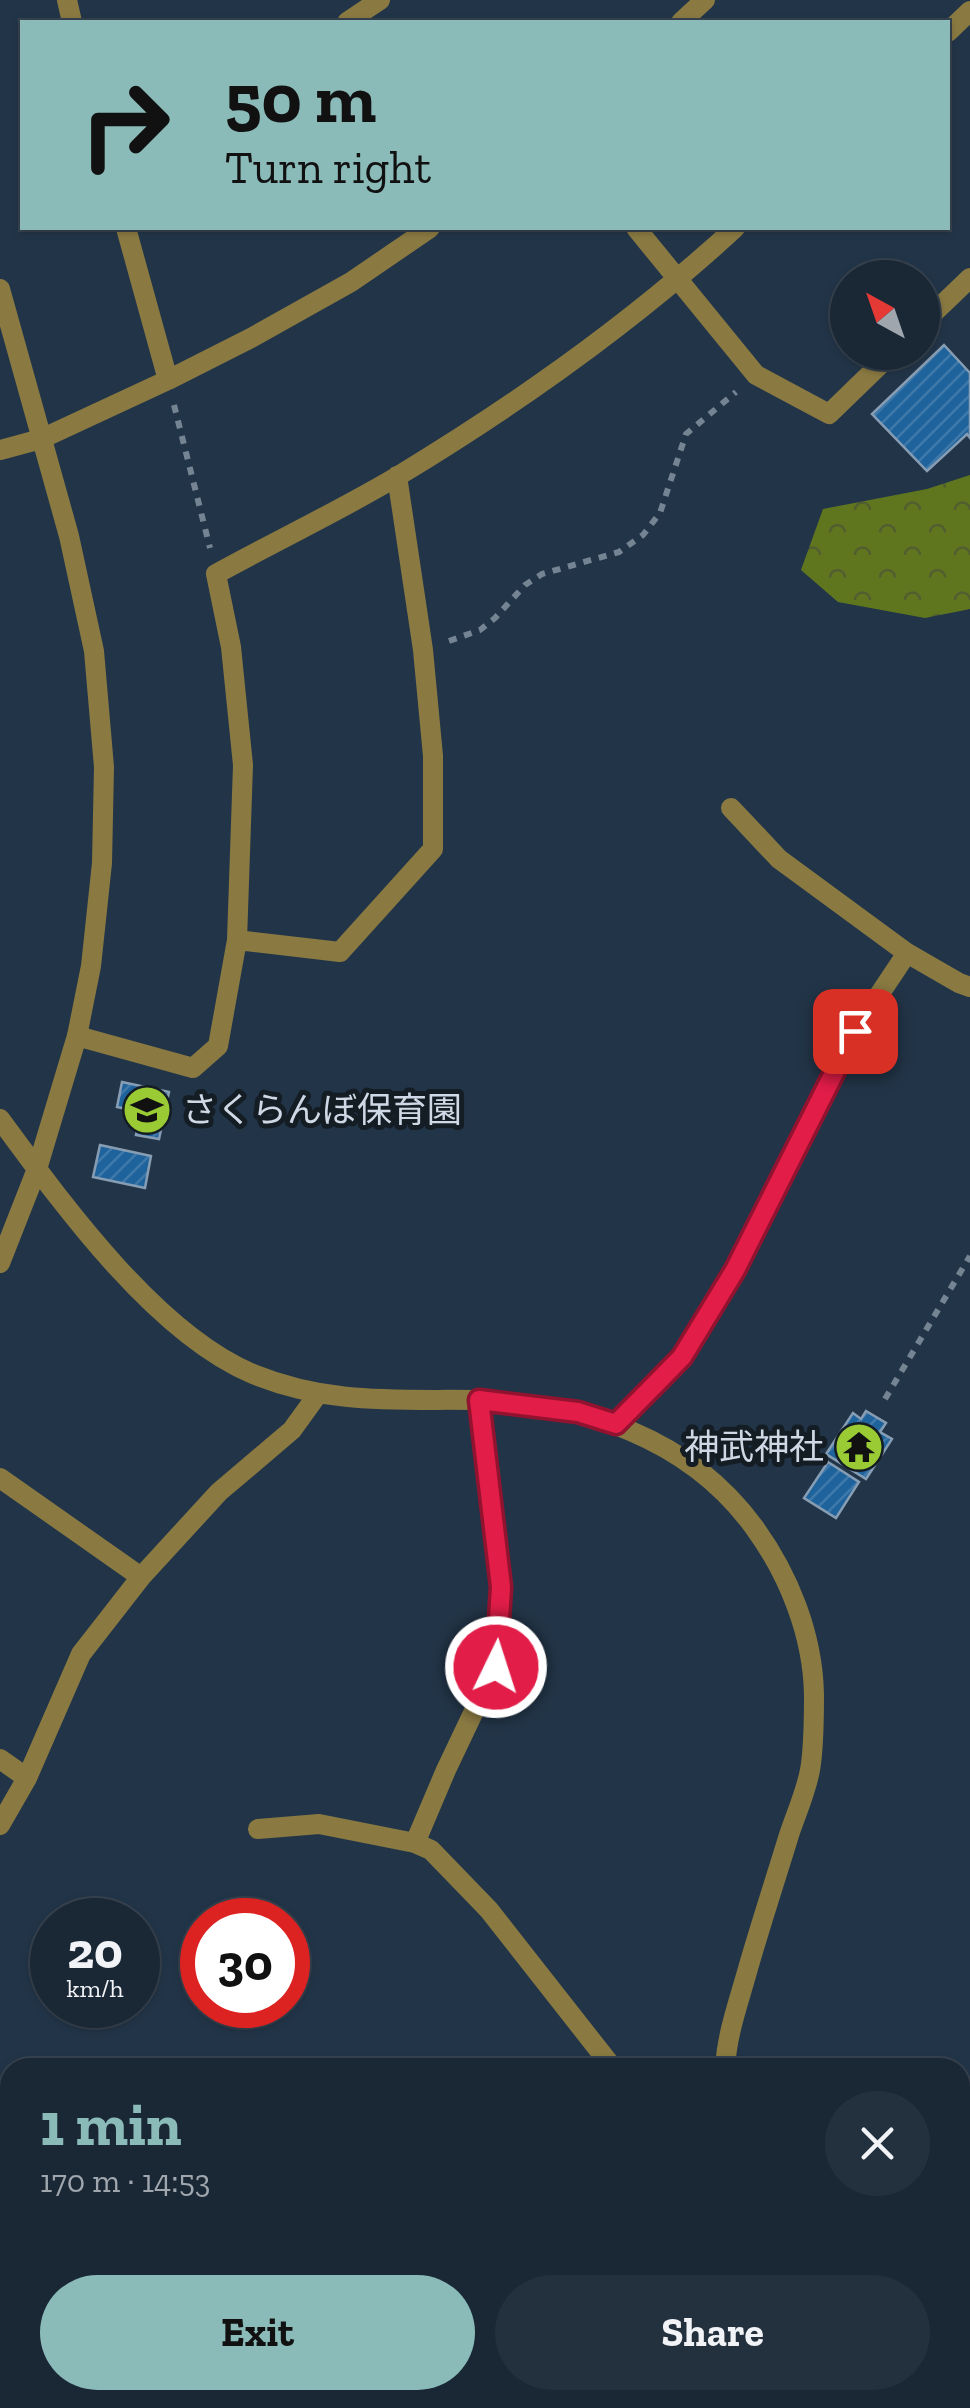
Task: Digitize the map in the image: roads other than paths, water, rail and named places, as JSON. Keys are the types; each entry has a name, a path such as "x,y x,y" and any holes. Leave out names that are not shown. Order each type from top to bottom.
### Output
{"street":[{"path":"351,20 380,0"},
{"path":"683,20 705,0"},
{"path":"950,30 970,12"},
{"path":"127,230 168,380"},
{"path":"0,450 40,439 251,338 351,282 427,230"},
{"path":"638,230 756,376 829,414 874,370"},
{"path":"77,1036 193,1068 218,1046 237,940 243,765 231,648 216,574 396,476 536,386 680,279 734,230"},
{"path":"940,307 970,278"},
{"path":"0,290 69,536 94,651 104,767 102,863 92,966 77,1036 37,1169 0,1263"},
{"path":"237,940 340,952 433,849 432,756 423,650 396,476"},
{"path":"731,808 779,858 907,954 970,986"},
{"path":"616,1424 682,1357 735,1270 855,1031 907,954"},
{"path":"0,1119 91,1236 157,1308 202,1345 251,1373 318,1394 395,1402 479,1400 578,1412 616,1424 674,1452 711,1478 738,1505 766,1542 803,1617 814,1692 810,1770 737,2005 725,2058"},
{"path":"0,1825 28,1778 81,1654 142,1577 219,1492 292,1430 318,1394"},
{"path":"415,1843 496,1667 501,1587 479,1400"},
{"path":"0,1478 142,1577"},
{"path":"0,1759 28,1778"},
{"path":"258,1829 319,1824 415,1843 431,1850 489,1910 605,2058"}],"place":[{"name":"さくらんぼ保育園","path":"147,1110"},
{"name":"神武神社","path":"859,1447"}]}
